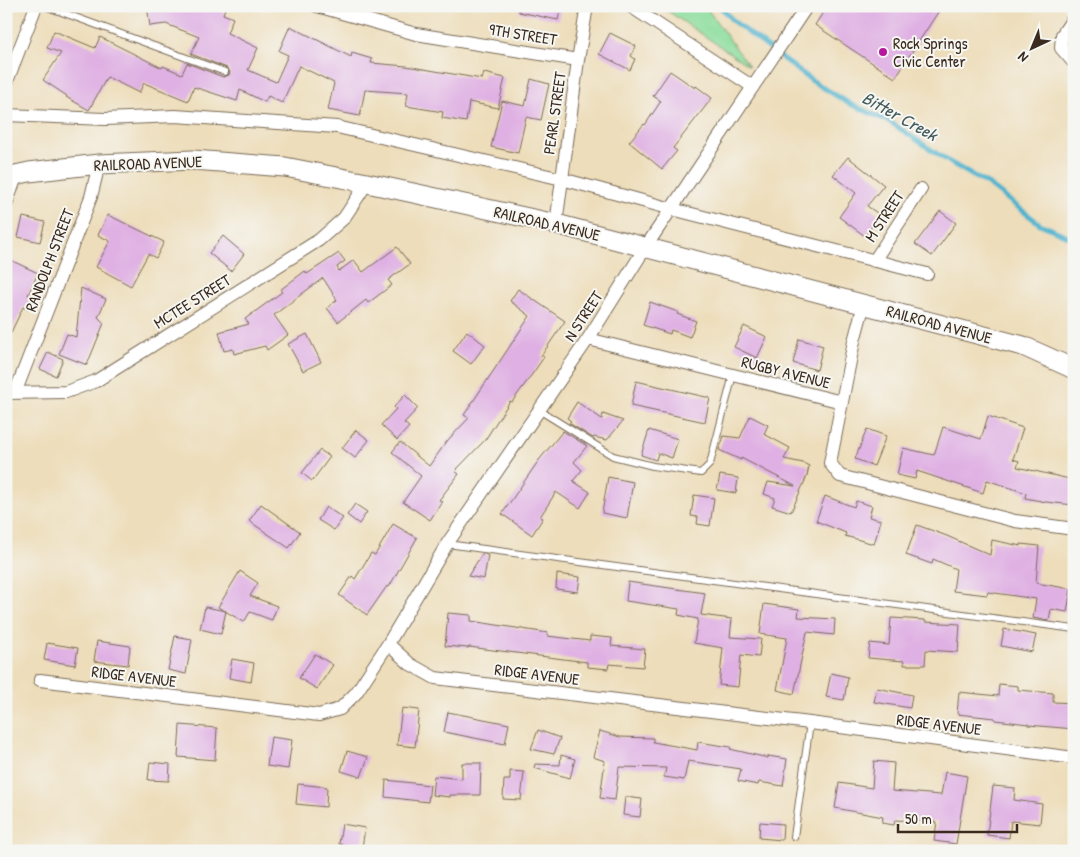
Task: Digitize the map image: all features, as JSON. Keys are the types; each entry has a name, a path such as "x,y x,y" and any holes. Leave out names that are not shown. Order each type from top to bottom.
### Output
{"street":[{"path":"8,76 36,6"},
{"name":"9TH STREET","path":"317,6 416,34 578,60"},
{"name":"PEARL STREET","path":"556,224 587,6"},
{"path":"630,6 756,82"},
{"name":"N STREET","path":"388,644 447,544 588,339 645,248 804,11"},
{"path":"1074,18 1062,35 1061,48 1074,63"},
{"path":"6,115 105,119 175,116 336,127 562,179 927,274"},
{"name":"RAILROAD AVENUE","path":"13,175 99,164 193,160 285,167 556,224 1023,346 1074,369"},
{"name":"RANDOLPH STREET","path":"11,393 91,197 99,164"},
{"name":"MCTEE STREET","path":"11,393 66,392 96,382 319,240 344,218 368,183"},
{"name":"M STREET","path":"874,260 921,189"},
{"path":"842,402 854,341 864,304"},
{"name":"RUGBY AVENUE","path":"588,339 842,402 830,463 840,476 1015,521 1074,528"},
{"name":"RIDGE AVENUE","path":"40,680 319,715 340,709 356,693 388,644 410,664 435,678 810,723 1074,758"}],"lane":[{"path":"45,6 224,72"},
{"path":"6,214 13,175"},
{"path":"539,410 613,456 653,466 701,472 710,464 733,375"},
{"path":"447,544 1074,629"},
{"path":"794,838 810,723"}],"green space":[{"path":"660,6 705,6 749,66"}],"building":[{"path":"147,6 226,6 223,14 233,18 227,33 258,48 248,70 276,82 288,55 279,51 290,26 351,57 352,53 372,59 371,63 406,66 482,79 484,73 505,78 498,108 469,102 466,122 442,118 443,112 406,106 408,93 365,90 360,116 328,110 334,83 299,66 282,103 268,96 265,102 240,90 237,101 194,87 188,101 144,83 139,93 107,77 89,110 66,97 43,80 61,53 47,48 54,31 95,48 100,37 162,68 163,66 182,74 187,63 223,77 229,75 230,72 227,68 191,54 199,37 166,24 150,26"},
{"path":"519,6 561,6 558,20 519,12"},
{"name":"Rock Springs Civic Center","path":"827,6 942,6 895,78 815,25"},
{"path":"610,33 636,46 631,56 635,59 630,70 599,54"},
{"path":"670,71 712,98 673,148 677,151 662,169 629,142 645,125 661,101 653,96"},
{"path":"531,79 549,84 541,120 526,117 518,153 491,147 502,101 525,106"},
{"path":"848,157 884,185 867,206 880,215 865,236 839,217 856,193 833,175"},
{"path":"940,211 956,223 932,256 915,244"},
{"path":"108,215 164,242 156,258 148,254 131,286 96,267 110,241 98,235"},
{"path":"23,217 45,222 40,242 18,237"},
{"path":"223,236 244,254 231,271 209,253"},
{"path":"397,247 410,264 388,280 392,285 368,303 366,300 338,322 327,308 337,300 323,278 274,315 288,335 267,350 265,346 234,354 233,349 224,351 219,332 249,324 245,319 282,292 280,290 305,271 307,274 339,253 345,261 337,267 339,271 354,260 363,272"},
{"path":"6,258 38,273 28,295 34,298 29,310 23,307 6,343"},
{"path":"81,288 106,299 98,317 104,323 87,365 59,354 67,334 76,337"},
{"path":"518,289 565,321 541,356 544,357 512,402 510,401 485,440 455,471 459,474 439,500 442,502 430,520 403,502 421,476 392,452 400,442 429,466 448,440 469,418 464,415 530,316 510,301"},
{"path":"650,302 696,321 690,337 671,330 670,334 643,325"},
{"path":"744,326 767,337 757,358 734,347"},
{"path":"467,331 485,345 471,364 453,351"},
{"path":"307,334 321,362 303,371 288,344"},
{"path":"799,339 823,346 817,370 793,363"},
{"path":"48,352 63,359 56,376 40,369"},
{"path":"636,381 710,398 705,422 631,406"},
{"path":"405,395 418,408 404,423 409,427 397,440 381,425 396,409 394,407"},
{"path":"577,402 602,419 603,414 623,421 607,440 593,438 569,423 571,421 567,418"},
{"path":"750,416 768,425 764,434 790,448 784,459 809,466 807,476 791,512 772,506 775,498 764,494 768,482 795,486 741,458 741,460 719,450 724,436 740,438"},
{"path":"988,416 1023,428 1013,459 1019,461 1017,467 1074,480 1074,505 1025,498 1026,493 987,480 983,493 917,471 915,479 897,475 903,448 934,455 943,427 981,439"},
{"path":"867,429 886,436 874,466 855,459"},
{"path":"356,430 369,440 355,458 342,448"},
{"path":"649,430 678,439 672,458 658,453 656,460 641,455"},
{"path":"563,431 587,446 574,462 582,470 573,481 590,492 580,508 556,492 540,517 543,518 532,535 502,514 539,460"},
{"path":"320,450 330,457 312,481 302,473"},
{"path":"720,475 738,478 736,493 717,490"},
{"path":"608,477 633,482 627,518 602,513"},
{"path":"694,495 714,498 710,526 697,524 698,517 691,516"},
{"path":"825,496 854,507 856,501 872,506 869,517 881,520 874,544 845,536 846,533 816,521"},
{"path":"261,504 300,532 289,548 249,521"},
{"path":"355,504 367,512 359,524 347,515"},
{"path":"326,507 343,518 334,530 318,520"},
{"path":"393,524 417,538 389,587 387,586 367,615 339,595 352,576 355,579 371,553 375,555"},
{"path":"917,525 990,555 992,540 1021,546 1021,544 1039,546 1036,583 1071,589 1067,612 1051,609 1049,621 1033,618 1036,599 988,592 987,595 953,591 956,569 933,559 932,564 906,555"},
{"path":"482,554 488,555 484,579 468,576"},
{"path":"240,571 258,583 250,596 277,606 272,620 250,612 244,622 218,607"},
{"path":"557,574 580,577 578,592 556,589"},
{"path":"628,582 705,593 701,615 732,619 730,637 761,639 759,657 741,655 738,687 719,685 723,648 694,643 698,619 678,615 679,609 626,601"},
{"path":"764,604 799,609 798,617 835,619 834,635 807,632 794,694 777,690 787,638 760,634"},
{"path":"205,607 226,611 221,634 200,629"},
{"path":"448,613 471,615 471,621 548,633 547,636 590,641 590,636 612,638 611,646 645,649 643,667 609,664 608,669 587,667 587,662 469,647 445,646"},
{"path":"891,618 960,624 958,652 926,650 925,665 904,665 904,661 868,658 870,643 889,645"},
{"path":"1004,629 1036,635 1032,652 1001,646"},
{"path":"175,636 192,639 186,674 168,670"},
{"path":"97,641 130,646 128,665 94,661"},
{"path":"47,643 78,648 75,665 44,660"},
{"path":"315,654 333,665 317,689 299,678"},
{"path":"232,659 254,663 251,682 229,678"},
{"path":"831,673 848,677 844,700 826,697"},
{"path":"999,684 1018,686 1018,690 1053,693 1053,702 1074,703 1074,729 1028,725 995,720 995,718 957,714 959,692 998,696"},
{"path":"877,688 912,695 910,708 874,702"},
{"path":"402,708 419,710 415,747 397,745"},
{"path":"448,712 509,724 505,744 444,732"},
{"path":"180,725 217,728 215,760 178,757"},
{"path":"538,730 560,738 554,754 531,749"},
{"path":"600,731 620,737 653,738 653,742 697,750 698,742 731,747 730,749 768,758 768,756 787,759 783,786 759,782 758,785 738,781 741,769 688,761 684,780 664,777 666,768 619,767 615,800 600,798 605,761 593,757"},
{"path":"271,737 292,740 288,769 267,766"},
{"path":"347,751 368,757 361,777 341,771"},
{"path":"561,755 575,759 570,778 534,768 535,764 560,765"},
{"path":"874,761 894,763 892,791 941,795 945,772 967,776 956,844 934,841 937,822 895,820 894,825 882,823 883,817 835,808 839,783 872,788"},
{"path":"150,762 170,764 169,781 148,780"},
{"path":"462,763 481,763 480,795 450,795 450,797 432,795 434,776 462,779"},
{"path":"510,771 524,772 521,800 503,799 504,780 510,780"},
{"path":"386,780 430,785 428,802 385,797"},
{"path":"298,784 327,787 326,807 296,804"},
{"path":"993,786 1015,788 1014,800 1042,804 1040,824 1011,821 1009,838 987,835"},
{"path":"625,797 642,799 640,817 623,815"},
{"path":"760,822 783,824 782,840 759,838"},
{"path":"342,824 365,828 362,848 339,844"}],"waterway":[{"name":"Bitter Creek","path":"720,6 733,21 811,80 850,104 890,122 951,163 989,185 1040,224 1074,239"}],"place":[{"name":"Rock Springs Civic Center","path":"883,52"}]}
